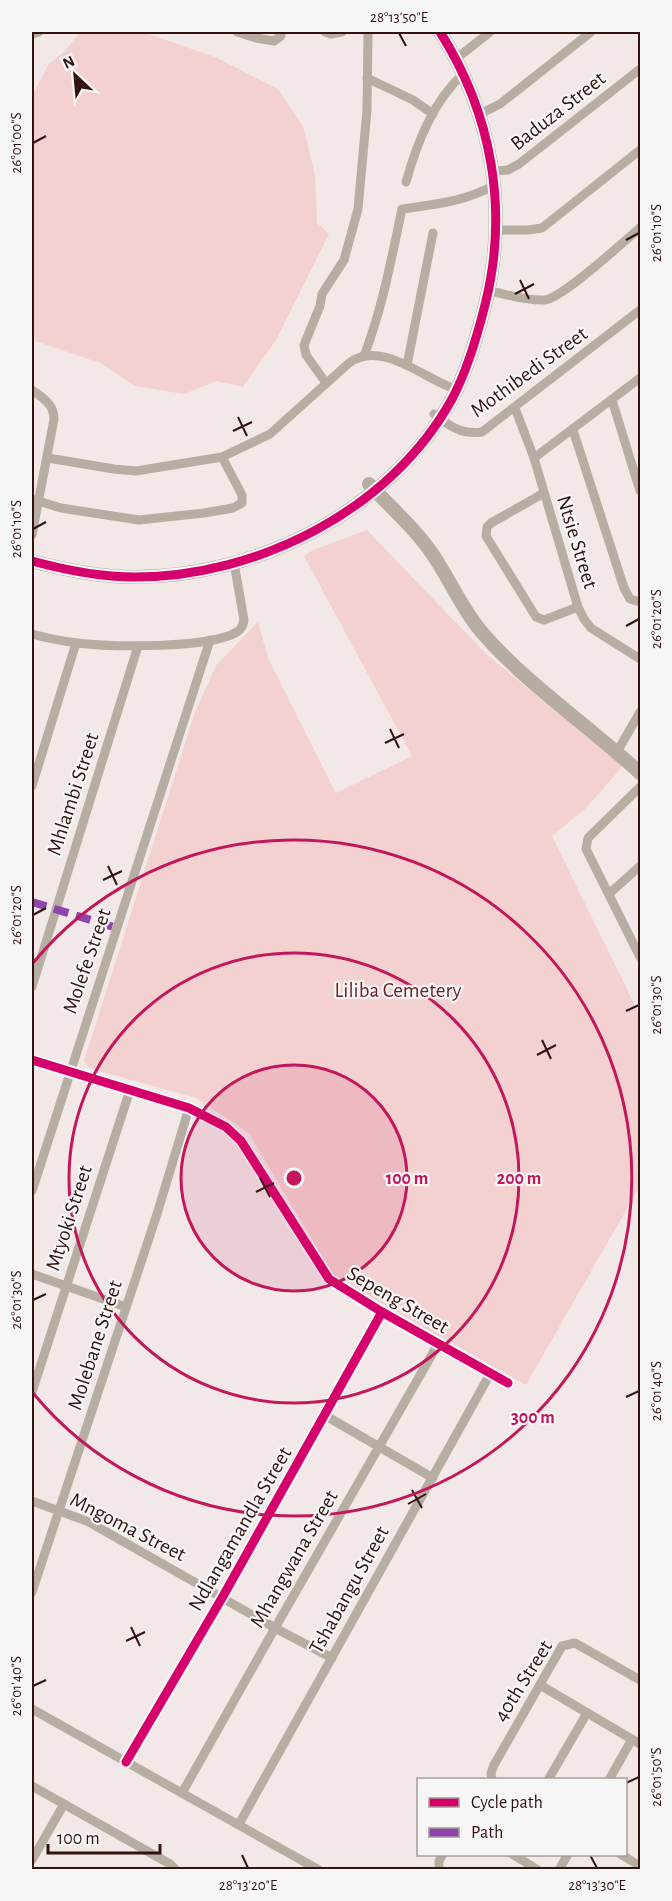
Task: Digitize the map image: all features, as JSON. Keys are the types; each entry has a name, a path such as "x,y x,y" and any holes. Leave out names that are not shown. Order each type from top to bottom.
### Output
{"street":[{"path":"32,34 39,32"},
{"path":"237,32 274,41 281,32"},
{"path":"325,32 332,34 342,32"},
{"path":"326,383 306,355 304,345 320,306 321,294 344,260 355,222 362,177 368,32"},
{"path":"394,512 391,488 400,466 460,384 480,326 489,291 496,230 494,178 480,114 457,58 440,32"},
{"path":"457,58 490,32"},
{"path":"480,114 500,104 591,32"},
{"name":"Baduza Street","path":"364,356 385,293 402,209 470,197 494,178 519,164 640,69"},
{"path":"406,182 416,150 441,98 464,73"},
{"path":"367,78 413,100 433,114"},
{"path":"496,230 542,228 640,150"},
{"path":"489,291 534,299 550,299 640,228"},
{"path":"407,365 432,233"},
{"name":"Mothibedi Street","path":"437,416 464,433 482,432 640,310"},
{"path":"48,458 114,470 136,471 222,457 270,434 326,383 355,359 364,356 383,356 407,365 432,380 450,387"},
{"path":"32,561 78,572 135,577 180,574 234,563 297,541 348,511 372,487 394,460 437,416 450,387 468,357"},
{"path":"534,458 640,378"},
{"path":"32,390 50,404 54,413 48,458 35,501 32,535"},
{"path":"612,400 640,491"},
{"name":"Ntsie Street","path":"515,408 534,458 578,606 584,619 591,628 640,659"},
{"path":"573,430 624,588 630,599 640,602"},
{"path":"35,501 61,508 139,520 233,508 242,503 242,495 222,457"},
{"path":"273,549 372,487 400,466"},
{"path":"372,487 419,536 483,634 522,673 640,773"},
{"path":"544,493 490,523 486,536 536,617 544,620 578,606"},
{"path":"348,511 368,506 394,512"},
{"path":"32,634 76,643 138,646 210,640 237,632 242,627 244,615 234,563"},
{"name":"Molefe Street","path":"32,1191 68,1072 210,640"},
{"path":"32,786 76,643"},
{"name":"Mhlambi Street","path":"32,987 138,646"},
{"path":"617,752 640,712"},
{"path":"639,950 586,849 587,840 640,787"},
{"path":"609,894 640,866"},
{"name":"Sepeng Street","path":"32,1060 189,1108 226,1127 242,1141 329,1280 508,1383"},
{"name":"Mtyoki Street","path":"32,1392 130,1090"},
{"name":"Molebane Street","path":"32,1592 189,1108"},
{"path":"32,1274 126,1307"},
{"name":"Ndlangamandla Street","path":"126,1762 326,1416 382,1312"},
{"name":"Mhangwana Street","path":"182,1793 438,1344"},
{"name":"Tshabangu Street","path":"239,1824 490,1374"},
{"path":"326,1416 434,1478"},
{"name":"Mngoma Street","path":"32,1501 99,1527 332,1658"},
{"name":"40th Street","path":"492,1778 494,1765 561,1648 572,1642 640,1680"},
{"path":"540,1685 636,1741 610,1778"},
{"path":"32,1709 318,1869"},
{"path":"549,1778 587,1713"},
{"path":"32,1786 176,1869"},
{"path":"32,1860 64,1804"},
{"path":"515,1856 538,1869"},
{"path":"559,1869 567,1856"},
{"path":"623,1856 640,1866"}],"green space":[{"path":"80,32 143,32 215,57 278,89 303,126 315,175 317,223 329,234 276,340 243,387 217,381 184,394 135,386 100,363 35,341 32,327 32,96 48,65 66,50"},
{"name":"Liliba Cemetery","path":"367,530 486,654 623,766 586,808 552,836 640,1016 640,1186 526,1385 334,1277 249,1133 196,1098 89,1068 84,1061 195,712 217,664 258,622 268,658 336,793 412,756 304,556 313,550"}],"marked path":[{"path":"32,902 117,928"}],"cycle path":[{"path":"32,561 82,572 134,577 181,574 227,565 273,550 317,530 357,504 394,474 426,439 452,399 471,354 485,305 492,269 495,234 495,198 491,164 483,129 458,63 440,32"},
{"path":"32,1060 189,1108 226,1127 241,1141 329,1279 382,1312 508,1383"},
{"path":"126,1762 222,1598 382,1312"}]}
